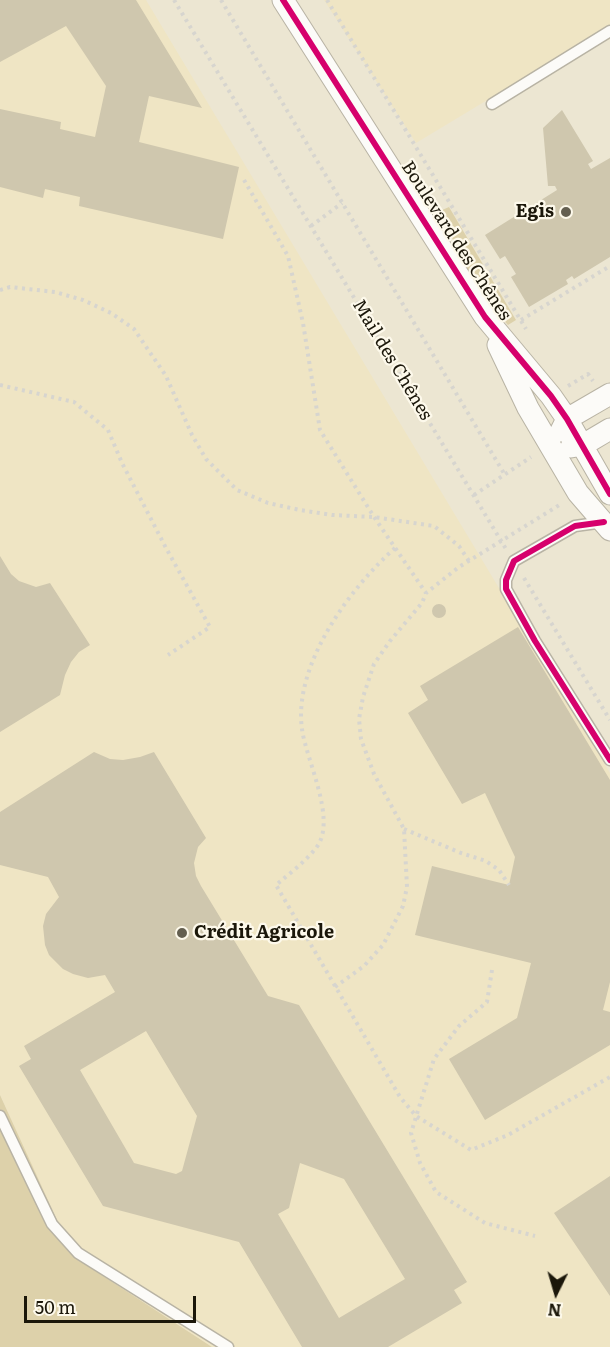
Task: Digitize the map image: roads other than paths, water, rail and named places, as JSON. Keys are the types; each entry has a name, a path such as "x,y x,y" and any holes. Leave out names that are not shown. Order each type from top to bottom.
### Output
{"street":[{"name":"Boulevard des Chênes","path":"290,2 485,317 528,408 578,493 607,526"},
{"name":"Boulevard des Chênes","path":"485,317 551,396 583,445 610,494"},
{"path":"552,448 567,419 610,394"},
{"path":"552,448 583,445 610,429"}],"lane":[{"path":"492,104 610,31"},
{"path":"607,526 575,526 514,561 506,580 506,588 535,641 610,760"},
{"path":"0,1116 52,1224 78,1253 228,1347"}],"place":[{"name":"Egis","path":"566,212"},
{"name":"Crédit Agricole","path":"182,933"}]}
